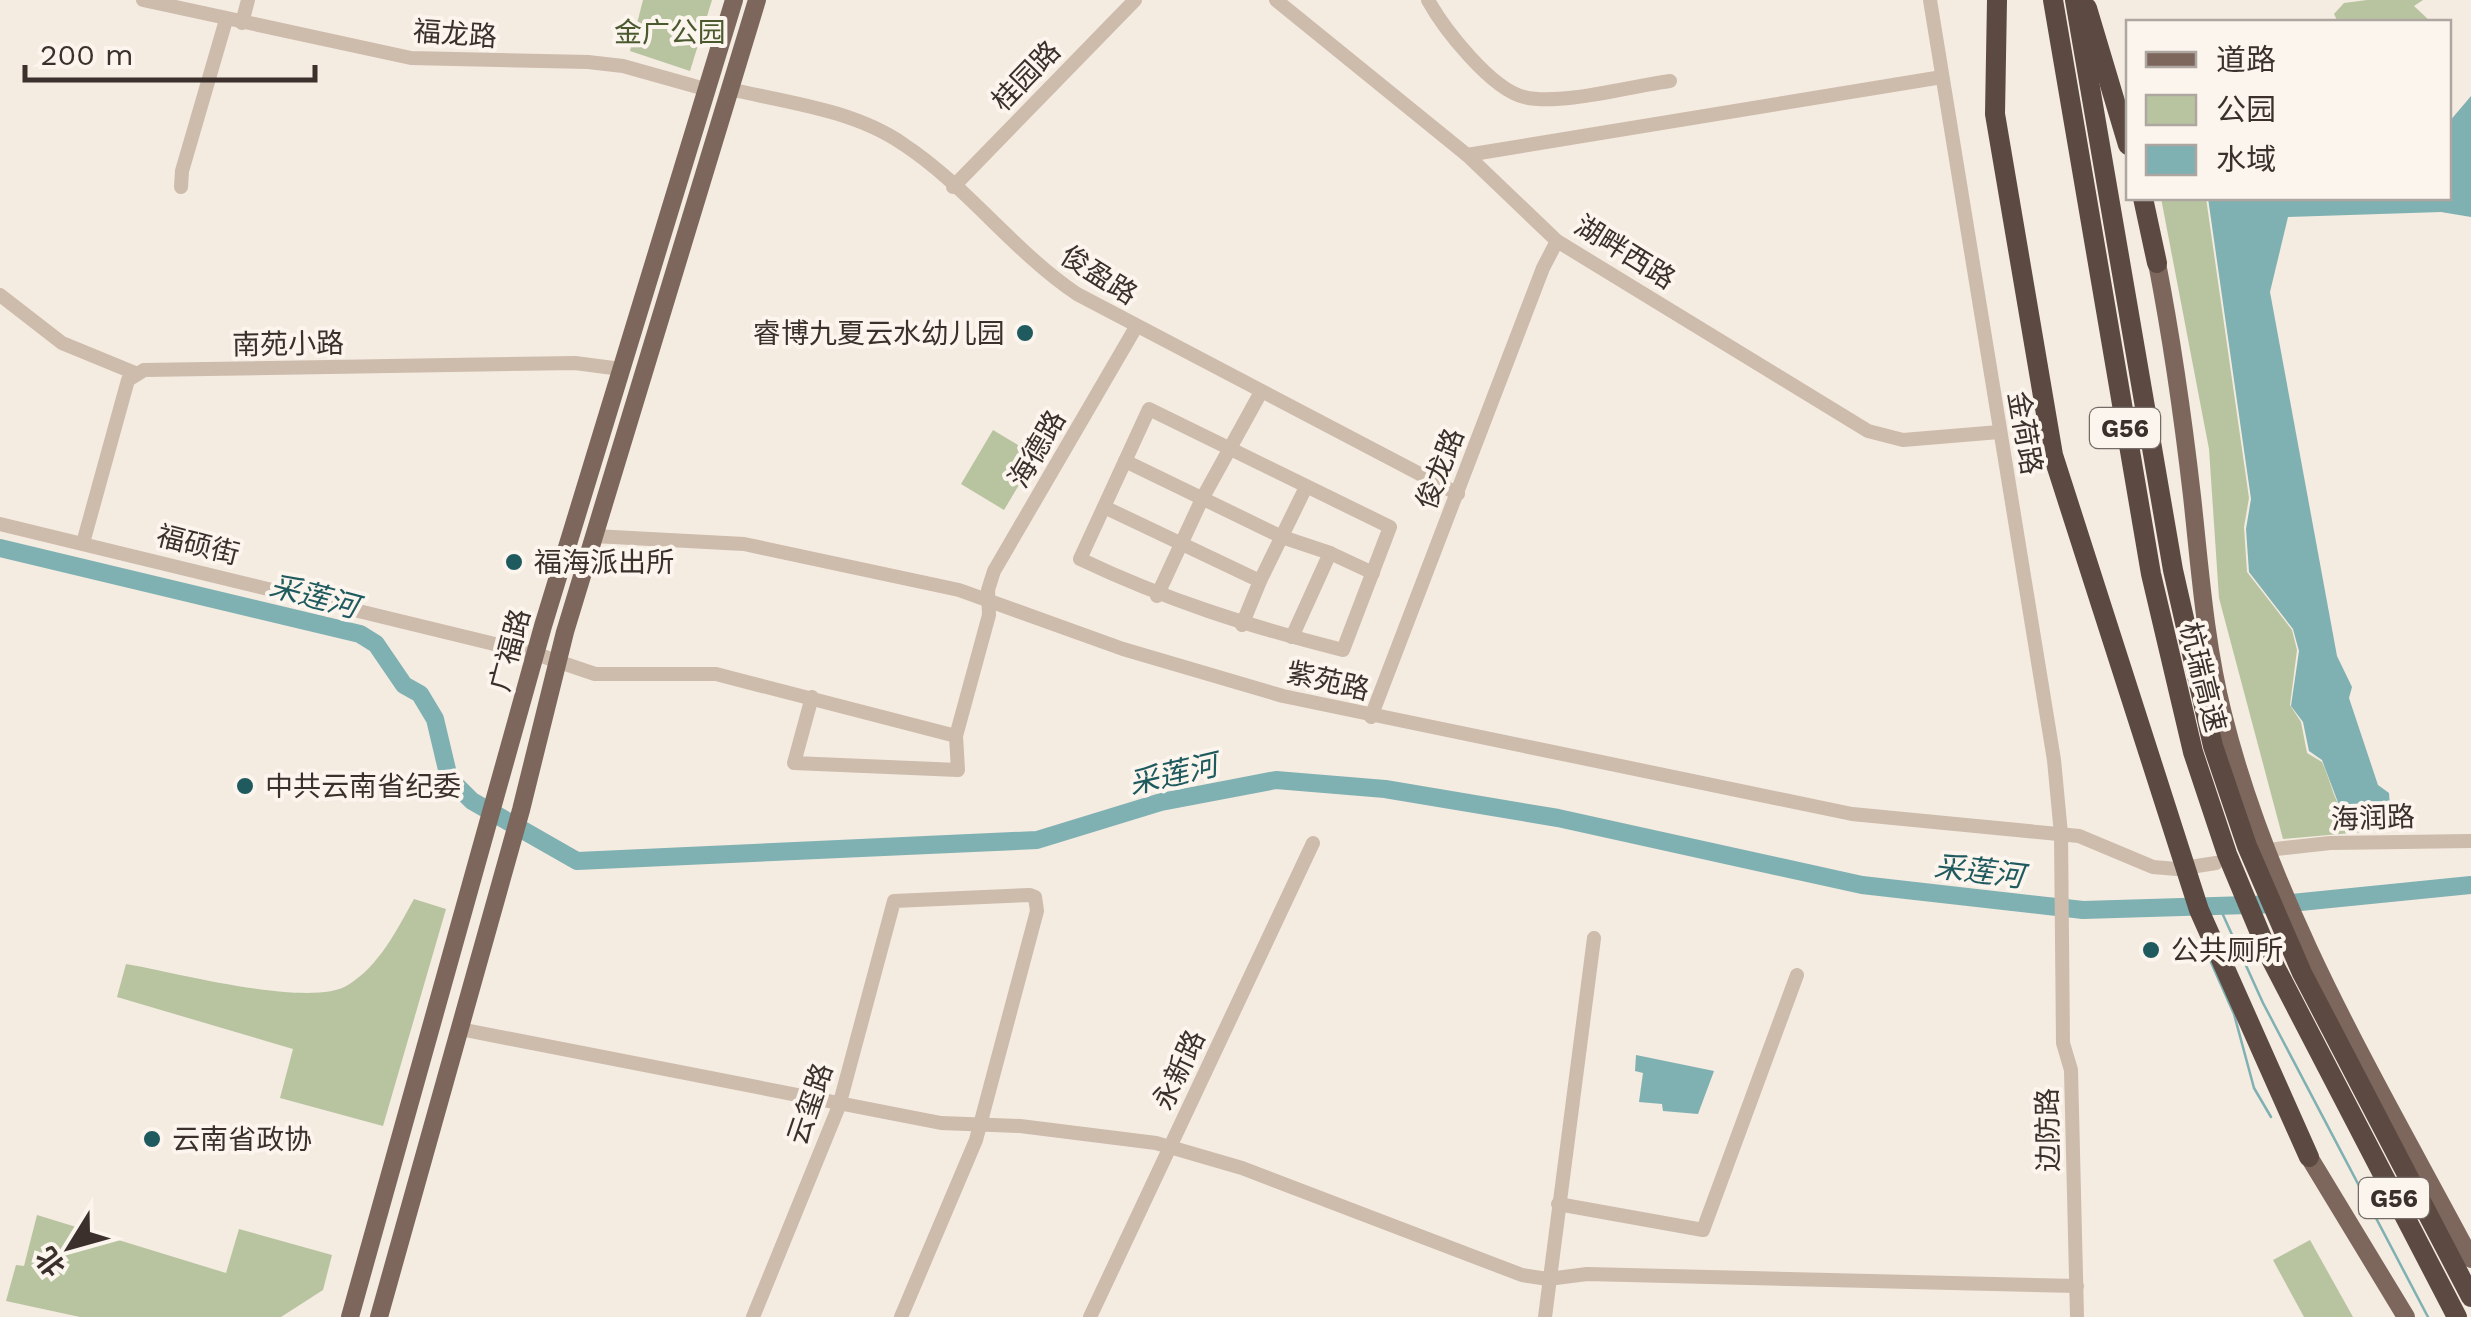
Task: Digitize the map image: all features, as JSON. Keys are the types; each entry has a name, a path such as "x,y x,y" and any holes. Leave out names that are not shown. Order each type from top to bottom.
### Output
{"highway":[{"path":"1997,0 1995,114 2049,438 2179,851 2226,975 2309,1156"},
{"name":"杭瑞高速","path":"2053,0 2158,610 2220,856 2331,1079 2457,1317"},
{"name":"杭瑞高速","path":"2075,0 2180,606 2210,733 2253,838 2296,960 2358,1065 2471,1296"},
{"path":"2084,0 2126,138"},
{"path":"2143,200 2158,263"}],"main road":[{"name":"广福路","path":"350,1317 536,654 734,0"},
{"name":"广福路","path":"379,1317 521,810 557,661 757,0"},
{"path":"2158,263 2184,434 2211,658 2253,838"},
{"path":"2358,1065 2471,1259"},
{"path":"2309,1156 2406,1317"}],"street":[{"name":"福龙路","path":"143,0 411,58 623,66 705,89"},
{"path":"182,186 182,172 234,21 248,0"},
{"name":"桂园路","path":"953,187 1136,0"},
{"name":"湖畔西路","path":"1276,0 1467,155 1558,241 1868,432 1903,440 1999,432"},
{"path":"1428,0 1449,34 1507,90 1525,98 1548,99 1670,80"},
{"name":"金荷路","path":"1930,0 2039,660 2061,834 2062,875"},
{"path":"1467,155 1942,76"},
{"name":"俊盈路","path":"729,89 870,126 903,143 1058,282 1136,327 1458,494"},
{"name":"俊龙路","path":"1371,716 1543,268 1558,241"},
{"path":"0,295 62,343 135,373 125,389 83,543"},
{"name":"海德路","path":"812,696 794,763 958,770 956,736 994,571 1136,327"},
{"name":"南苑小路","path":"135,373 575,363 621,369"},
{"path":"1157,596 1202,499 1261,392"},
{"path":"1149,409 1228,450 1390,527 1342,650 1242,625 1157,596 1080,559 1149,409"},
{"path":"1125,461 1282,537 1372,573"},
{"path":"1242,625 1306,487"},
{"path":"1104,507 1260,581"},
{"name":"福硕街","path":"0,524 536,654 595,674 716,674 956,736"},
{"name":"紫苑路","path":"594,536 744,544 990,598 1204,676 1371,716 1852,814 2061,834"},
{"path":"1292,637 1330,553"},
{"path":"2061,834 2101,843 2153,867 2177,869 2220,856"},
{"name":"海润路","path":"2276,849 2330,843 2471,841"},
{"name":"永新路","path":"1090,1317 1313,843"},
{"name":"边防路","path":"2062,875 2063,1043 2072,1070 2077,1317"},
{"name":"云玺路","path":"753,1317 839,1106 894,901 1035,897 1037,911 980,1126"},
{"path":"1545,1317 1594,938"},
{"path":"1558,1204 1703,1230 1797,975"},
{"path":"460,1029 839,1106 1171,1147 1242,1168 1522,1274 1548,1280 1587,1274 2077,1286"},
{"path":"901,1317 980,1126"}],"green space":[{"name":"金广公园","path":"643,0 712,0 690,71 630,51"},
{"path":"2423,0 2414,6 2429,20 2337,20 2334,14 2344,3"},
{"path":"2161,200 2206,200 2249,498 2244,527 2247,572 2292,630 2297,650 2290,705 2301,722 2307,753 2322,762 2344,813 2374,831 2283,839 2219,598 2209,449"},
{"path":"993,430 1036,456 1004,510 961,484"},
{"path":"414,899 446,909 383,1126 280,1098 293,1049 117,997 126,964 274,991 330,991 348,985 369,968"},
{"path":"37,1215 226,1273 239,1229 332,1255 323,1290 281,1317 80,1317 6,1301 16,1265 24,1266"},
{"path":"2310,1240 2353,1317 2304,1317 2273,1260"}],"water":[{"path":"2471,96 2471,217 2441,212 2288,217 2270,292 2337,656 2352,687 2349,698 2378,785 2389,793 2391,820 2372,828 2342,813 2322,760 2309,751 2303,722 2291,706 2299,651 2293,629 2249,572 2246,529 2251,499 2208,200 2451,200 2451,120"},
{"path":"1636,1055 1714,1071 1698,1114 1663,1111 1662,1104 1639,1102 1643,1073 1635,1071"}],"waterway":[{"name":"采莲河","path":"0,548 360,634 376,644 404,685 420,694 435,719 449,778 472,801 577,861 1037,840 1161,802 1276,780 1385,789 1558,818 1862,885 2083,910 2281,904 2471,885"},
{"path":"2219,906 2263,1003 2428,1317"},
{"path":"2210,960 2234,1014 2254,1088 2271,1117"}],"place":[{"name":"睿博九夏云水幼儿园","path":"1025,333"},
{"name":"福海派出所","path":"514,562"},
{"name":"中共云南省纪委","path":"245,786"},
{"name":"公共厕所","path":"2151,950"},
{"name":"云南省政协","path":"152,1139"}]}
